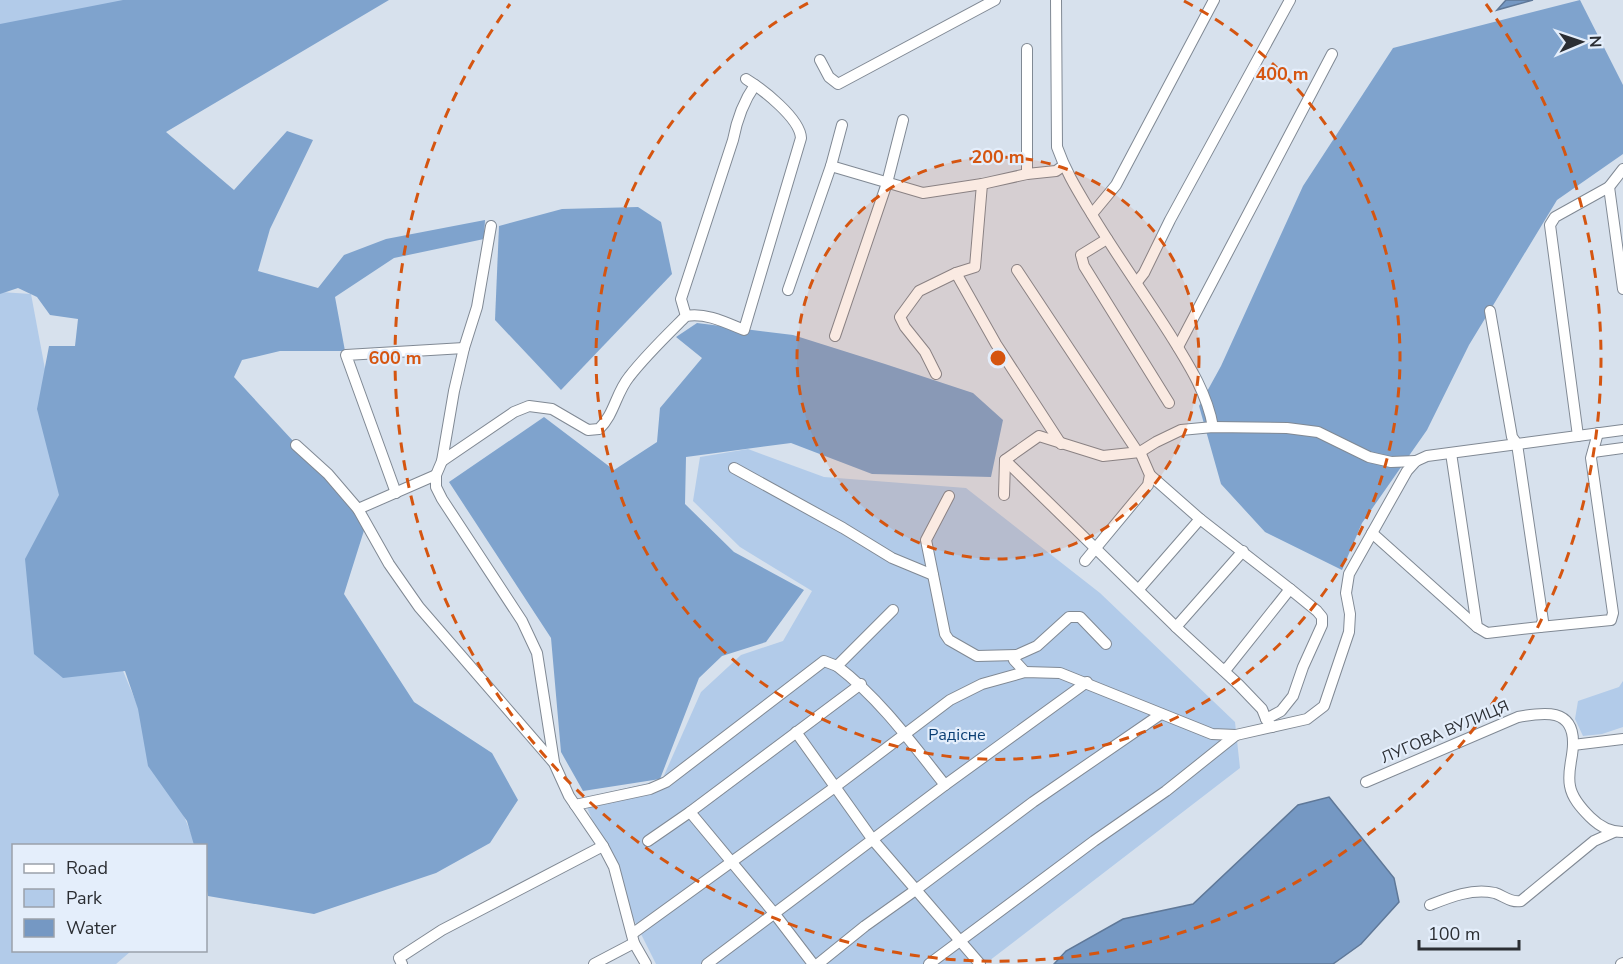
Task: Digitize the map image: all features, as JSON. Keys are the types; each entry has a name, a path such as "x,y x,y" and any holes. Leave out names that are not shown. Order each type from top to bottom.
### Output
{"street":[{"path":"819,60 829,77 838,84 995,0"},
{"path":"1056,0 1057,147 1064,166 1092,214 1195,376 1210,409 1213,427"},
{"path":"1092,214 1116,185 1214,0"},
{"path":"1137,282 1144,273 1170,220 1290,0"},
{"path":"1027,49 1027,174"},
{"path":"1178,347 1332,54"},
{"path":"442,461 514,412 529,406 552,409 588,429 599,429 609,420 614,403 628,378 686,316 708,318 744,330 801,138 795,122 751,82 681,299 686,316"},
{"path":"835,336 887,183 903,120"},
{"path":"788,290 831,166 842,125"},
{"path":"831,166 923,193 1056,171 1064,166"},
{"path":"1578,436 1550,225 1555,217 1609,187 1623,169"},
{"path":"936,374 925,352 900,317 919,291 956,273 975,267 982,184"},
{"path":"1609,187 1623,289"},
{"path":"491,226 477,307 454,391 442,461 436,475 436,487 522,621 537,653 554,763"},
{"path":"1107,238 1081,255 1084,266 1169,403"},
{"path":"1017,270 1139,452 1150,475 1200,519 1322,617 1322,625 1293,696 1269,723"},
{"path":"956,273 996,344 1061,444"},
{"path":"1490,311 1512,437 1517,444 1543,621 1540,627"},
{"path":"396,493 346,356 464,348"},
{"path":"1005,460 1040,436 1103,456 1139,452 1181,430 1213,427 1287,428 1318,432 1369,457 1391,462 1416,461 1427,456 1623,430"},
{"path":"1598,433 1591,458 1613,613 1611,620"},
{"path":"296,445 328,474 358,509 389,564 418,607 554,763 575,805 603,846 614,867 633,938 646,964"},
{"path":"1593,452 1623,448"},
{"path":"1451,453 1477,627"},
{"path":"1004,495 1005,460"},
{"path":"1005,460 1223,670 1262,709 1269,723"},
{"path":"929,964 1094,841 1166,791 1236,735 1269,723 1307,719 1324,706 1349,633 1350,614 1346,593 1349,574 1407,471 1416,461"},
{"path":"734,468 843,528 892,558 933,575"},
{"path":"358,509 436,475"},
{"path":"1085,561 1148,485 1150,475"},
{"path":"949,496 926,540 945,634 949,640 977,656 1017,656 1037,646 1069,617 1074,616 1080,617 1106,644"},
{"path":"1139,589 1200,519"},
{"path":"1372,533 1477,627 1488,633 1623,618"},
{"path":"1176,627 1242,551"},
{"path":"1223,670 1228,667 1290,589"},
{"path":"837,666 893,610"},
{"path":"1017,656 1014,660 1025,672"},
{"path":"575,805 650,789 666,782 824,661 837,666 861,684 945,785"},
{"path":"594,964 633,938 731,862 950,700 982,684 1025,672 1060,673 1212,734 1236,735"},
{"path":"707,964 945,785 1087,682"},
{"path":"648,841 861,684"},
{"path":"690,812 816,964 1033,802 1161,714"},
{"name":"ЛУГОВА ВУЛИЦЯ","path":"1366,782 1480,732 1518,717 1533,714 1558,715 1564,718 1570,726 1573,745"},
{"path":"796,732 873,840 980,964"},
{"path":"1618,832 1598,824 1580,806 1570,786 1569,769 1573,745 1623,739"},
{"path":"1430,905 1467,892 1497,894 1513,901 1521,901 1594,842 1618,832"},
{"path":"402,964 399,958 442,930 603,846"}],"green space":[{"path":"0,0 140,0 0,26"},
{"path":"0,292 31,294 84,578 196,844 12,844 12,952 130,952 116,964 0,964"},
{"name":"Радісне","path":"748,449 824,477 966,488 1100,593 1235,722 1240,768 985,964 656,964 635,922 583,798 662,780 701,692 741,655 783,641 812,591 740,547 693,501 700,457"},
{"path":"1623,681 1623,727 1602,734 1583,736 1575,719 1578,701 1619,687"}],"shaded area":[{"path":"123,0 389,0 166,132 234,190 287,131 313,140 270,229 258,271 318,288 344,255 386,239 485,220 484,239 394,258 335,297 345,351 280,351 242,360 234,377 367,521 344,594 414,702 492,753 518,800 490,843 436,873 314,914 208,896 207,844 194,844 187,821 148,766 138,709 125,671 63,678 34,654 25,559 59,495 37,409 49,346 75,346 78,319 50,315 37,297 18,288 0,294 0,24"},
{"path":"1580,0 1623,85 1623,154 1557,200 1469,345 1427,430 1362,523 1342,570 1265,532 1221,484 1199,406 1221,366 1303,186 1393,48"},
{"path":"638,207 661,222 672,274 561,390 495,320 499,226 562,209"},
{"path":"697,323 793,335 973,393 1003,420 991,477 872,474 791,443 686,457 685,504 734,552 804,590 766,642 722,656 699,678 660,779 583,791 561,752 551,638 449,482 544,417 614,470 657,442 660,408 702,358 676,337"}],"water":[{"path":"1506,0 1533,0 1497,10"},
{"path":"1329,797 1394,878 1399,902 1361,944 1333,964 1054,964 1066,951 1123,919 1193,904 1298,805"}]}
